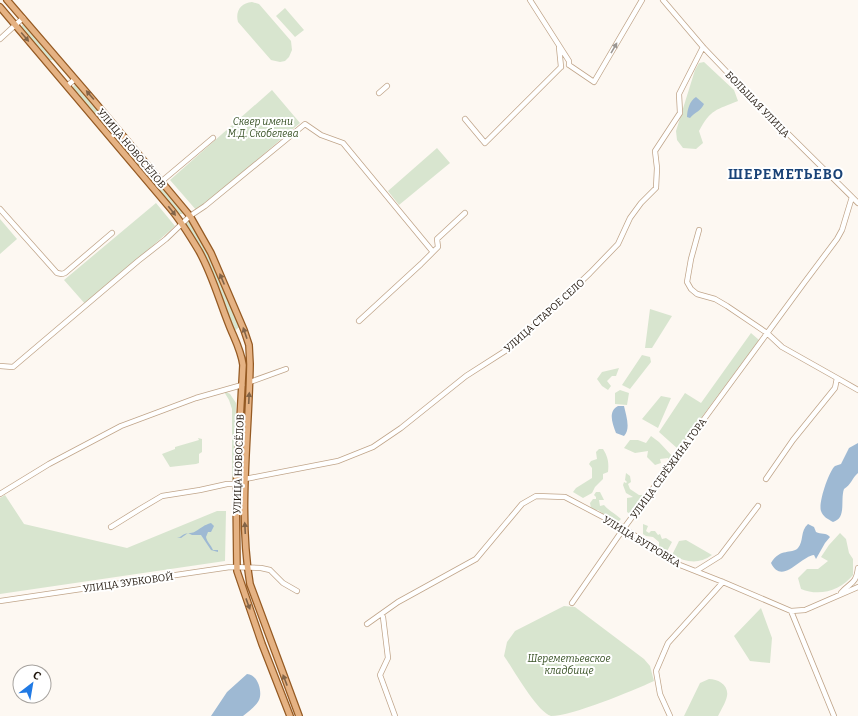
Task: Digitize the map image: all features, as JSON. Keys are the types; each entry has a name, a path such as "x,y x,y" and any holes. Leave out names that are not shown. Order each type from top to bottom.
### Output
{"main road":[{"name":"УЛИЦА НОВОСЁЛОВ","path":"7,0 162,181 190,216 211,253 244,330 250,352 245,517 247,567 250,584 299,716"},
{"name":"УЛИЦА НОВОСЁЛОВ","path":"0,7 182,223 199,251 207,268 231,331 242,354 243,364 236,484 237,567 246,598 290,716"}],"street":[{"path":"530,0 569,61 569,65 594,82 642,0"},
{"name":"БОЛЬШАЯ УЛИЦА","path":"663,0 703,47 751,97 858,203"},
{"path":"0,39 23,18"},
{"path":"559,46 561,67"},
{"name":"УЛИЦА СТАРОЕ СЕЛО","path":"246,479 338,460 373,447 400,428 466,376 513,346 590,273 616,246 630,218 641,203 656,188 657,168 655,151 680,112 679,94 703,47"},
{"path":"465,119 485,143 561,67 563,68 569,65"},
{"path":"67,86 75,79"},
{"path":"379,93 387,86"},
{"path":"0,366 13,367 166,239 190,216 205,206 305,124 321,135 343,143 433,252"},
{"path":"162,181 213,138"},
{"name":"УЛИЦА СЕРЁЖИНА ГОРА","path":"572,604 624,528 837,239 842,230 852,197"},
{"path":"0,208 57,273 65,273 112,233"},
{"path":"359,321 433,252 438,246 437,239 466,213"},
{"path":"699,230 687,282 690,289 697,294 715,299 727,306 767,333 782,347 858,390"},
{"path":"250,382 286,369"},
{"path":"766,479 834,388 837,378"},
{"path":"0,494 49,464 121,426 196,398 242,384"},
{"path":"111,527 162,496 227,484 236,484"},
{"name":"УЛИЦА БУГРОВКА","path":"366,624 398,602 476,559 522,504 536,496 565,497 624,528 667,558 791,612"},
{"path":"696,571 720,556 758,506"},
{"name":"УЛИЦА ЗУБКОВОЙ","path":"0,601 237,567 270,570 283,583 297,591"},
{"path":"840,594 854,582 858,568"},
{"path":"670,716 660,694 656,671 668,643 723,582"},
{"path":"834,716 791,612 805,610 858,587"},
{"path":"383,617 388,658 380,675 395,716"}],"green space":[{"path":"252,2 259,4 291,41 292,50 289,57 285,61 280,62 271,60 238,22 237,14 240,8 245,4"},
{"path":"285,8 304,30 295,37 276,16"},
{"path":"24,24 71,77 70,79 53,60 49,60 21,28"},
{"path":"704,62 734,90 738,101 715,111 707,118 699,131 703,143 696,149 683,148 677,140 676,131 695,70 699,63"},
{"path":"75,84 162,183 184,212 182,214 179,214 72,88"},
{"name":"Сквер имени М.Д. Скобелева","path":"272,90 300,123 197,211 170,180"},
{"path":"437,148 450,163 399,205 388,191"},
{"path":"156,203 175,226 86,305 64,280"},
{"path":"0,219 17,239 0,254"},
{"path":"187,221 191,221 215,266 239,327 236,330 234,330 186,225"},
{"path":"650,309 672,316 652,348 645,348"},
{"path":"751,333 759,340 678,449 659,432 685,393 701,403"},
{"path":"642,355 650,357 651,362 630,389 622,385"},
{"path":"619,368 616,376 612,376 607,381 611,386 608,390 602,386 597,379 602,372"},
{"path":"223,390 230,394 236,403 235,481 232,483 232,409"},
{"path":"620,390 629,393 627,405 615,404 615,393"},
{"path":"661,396 671,398 658,428 642,419"},
{"path":"651,436 673,457 670,462 668,458 660,459 661,463 655,465 647,457 648,451 635,453 624,448 630,440 638,440 646,443"},
{"path":"198,438 202,439 202,452 199,454 199,463 170,467 162,454 175,449 175,447 199,440"},
{"path":"599,449 603,449 606,455 608,472 603,474 603,479 595,487 592,493 583,498 573,492 576,488 592,478 592,468 589,464 591,461 597,459 596,452"},
{"path":"626,473 630,476 631,482 628,484 630,489 639,495 643,495 643,499 632,515 627,512 627,498 633,497 626,493 623,485 624,482 627,482 625,480"},
{"path":"596,492 600,492 604,500 599,500 600,506 604,505 619,517 621,519 618,522 610,517 607,517 598,510 591,508 590,503 593,499 596,499 594,495"},
{"path":"5,495 24,524 127,548 217,511 226,511 225,561 0,594 0,498"},
{"path":"643,524 648,526 646,531 649,533 651,531 655,531 658,535 660,534 662,539 666,538 672,542 666,553 659,550 659,542 653,537 643,534"},
{"path":"840,533 846,539 849,553 853,559 853,575 842,585 830,591 815,592 801,589 798,578 807,569 818,569 828,561 821,557"},
{"path":"686,540 712,555 702,560 687,561 672,555 679,541"},
{"name":"Шереметьевское кладбище","path":"564,606 575,607 644,659 650,666 654,681 632,691 573,712 551,716 545,713 532,699 504,656 507,642 515,631"},
{"path":"761,608 772,638 770,663 750,661 734,636"},
{"path":"709,679 722,683 727,692 726,701 718,716 684,716 700,683"}],"water":[{"path":"696,97 704,104 690,118 687,117 689,106 692,100"},
{"path":"618,406 624,406 627,418 628,426 624,436 616,433 612,421 613,411"},
{"path":"858,443 858,473 844,489 842,513 837,520 833,522 824,516 820,507 825,487 835,466 841,464 849,448"},
{"path":"211,523 214,526 211,532 208,532 206,537 213,550 218,550 218,552 211,550 201,535 192,535 188,533 194,532"},
{"path":"808,524 814,527 816,532 830,537 816,559 814,555 809,557 786,571 781,572 775,569 771,563 778,555 798,548 804,530"},
{"path":"247,674 254,677 260,688 259,700 256,704 243,716 211,716 227,692"}],"district":[{"name":"ШЕРЕМЕТЬЕВО","path":"786,174"}]}
